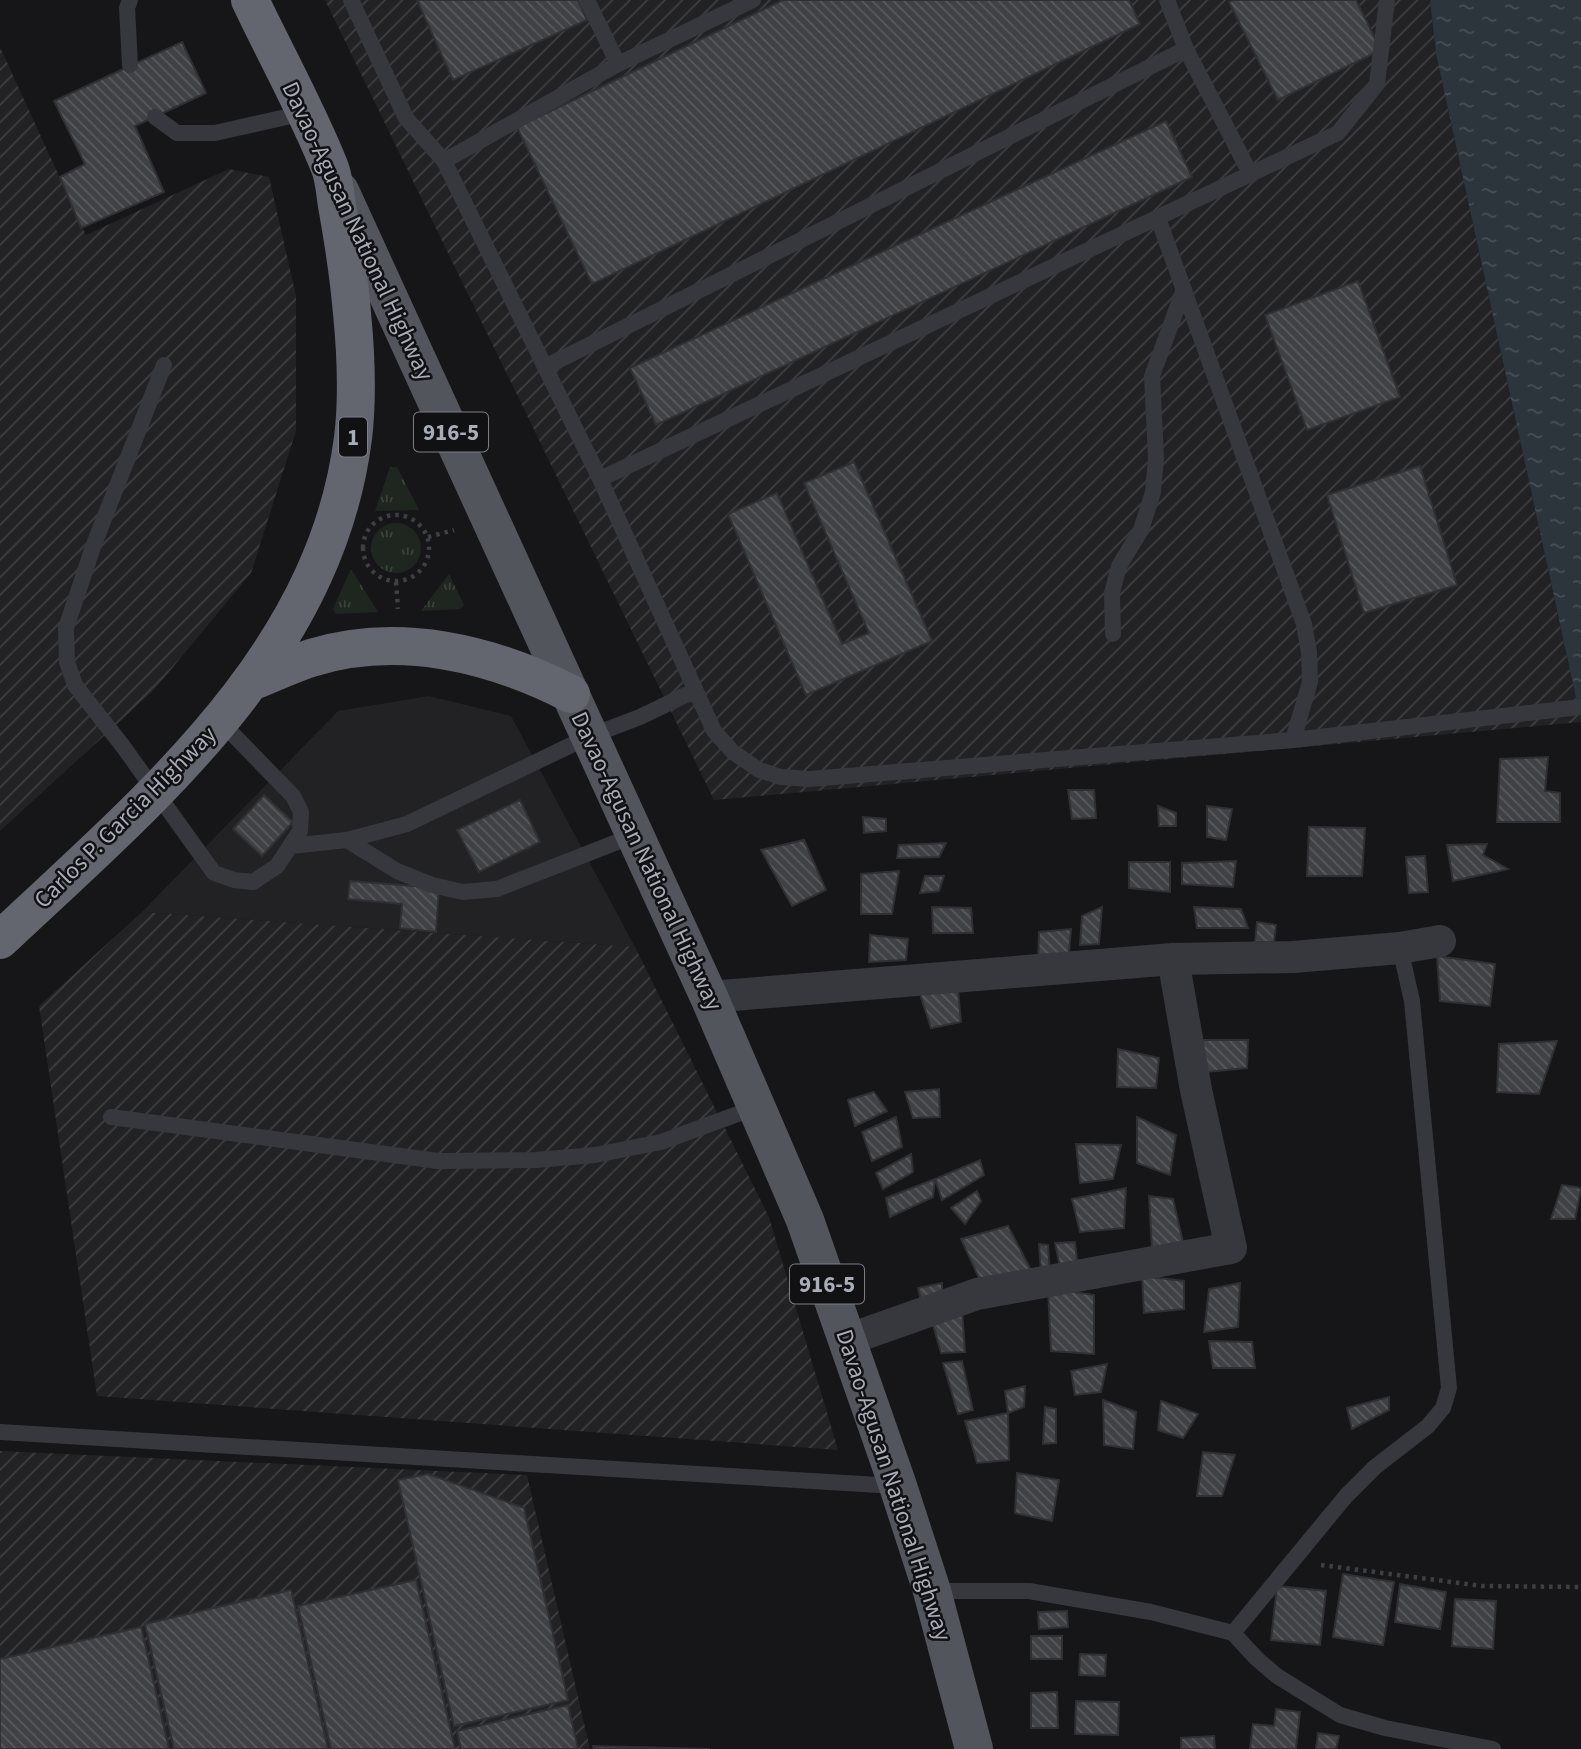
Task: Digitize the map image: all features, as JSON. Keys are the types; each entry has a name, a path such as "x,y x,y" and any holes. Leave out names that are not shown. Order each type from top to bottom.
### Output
{"highway":[{"name":"Davao-Agusan National Highway","path":"250,0 331,170"},
{"name":"Carlos P. Garcia Highway","path":"0,940 156,791 221,722 251,682 293,616 318,564 338,509 351,453 356,412 355,335 349,277 331,170"},
{"path":"251,682 312,658 362,649 400,646 439,649 480,657 538,677 571,694"}],"main road":[{"name":"Davao-Agusan National Highway","path":"331,170 709,997 805,1220 932,1591 974,1749"}],"street":[{"path":"709,997 1173,958 1293,957 1401,948 1440,941"},
{"path":"846,1340 977,1294 1231,1248 1196,1090 1173,958"}],"lane":[{"path":"130,0 127,8 130,65"},
{"path":"351,0 406,118 444,161 600,479 714,731 733,752 759,770 781,777 808,779 1293,740 1581,707"},
{"path":"587,0 618,64"},
{"path":"444,161 618,64 753,0"},
{"path":"1167,0 1186,49 1251,175"},
{"path":"600,479 1338,133 1377,85 1387,0"},
{"path":"545,367 1186,49"},
{"path":"155,117 177,133 215,133 304,113"},
{"path":"1158,218 1304,624 1310,682 1293,740"},
{"path":"1113,634 1112,593 1119,566 1141,530 1153,492 1156,458 1152,376 1184,289"},
{"path":"164,365 93,547 66,628 67,662 75,685 156,791 214,873 234,880 253,882 277,866 300,831 301,812 293,796 221,722"},
{"path":"290,846 347,839 407,824 590,736 640,717 694,691"},
{"path":"347,839 397,871 432,885 463,892 496,889 635,835"},
{"path":"1233,1633 1292,1560 1375,1467 1428,1426 1443,1408 1449,1388 1412,1001 1401,948"},
{"path":"111,1117 438,1161 536,1160 595,1156 661,1142 757,1107"},
{"path":"0,1432 898,1486"},
{"path":"932,1591 1029,1591 1151,1612 1233,1633 1257,1660 1277,1676 1340,1715 1385,1728 1493,1749"}],"path":[{"path":"400,515 412,519 428,537 426,562 419,572 409,579 396,582 377,576 365,561 363,541 376,521 400,515"},
{"path":"1292,1560 1482,1586 1581,1587"}],"shaded area":[{"path":"325,0 1430,0 1436,54 1581,722 714,800"},
{"path":"0,47 86,235 229,169 269,177 296,296 296,431 251,573 154,690 0,831"},
{"path":"429,696 511,716 635,947 142,912 338,711"},
{"path":"142,912 635,947 769,1217 838,1450 97,1396 39,1006"},
{"path":"0,1451 527,1475 590,1749 0,1749"}],"green space":[{"path":"390,467 397,467 419,510 375,511"},
{"path":"396,523 413,531 421,548 413,565 396,573 379,565 371,548 379,531"},
{"path":"351,569 378,612 336,614 333,609"},
{"path":"449,574 464,605 460,609 421,611"}],"water":[{"path":"1430,0 1581,0 1581,721 1436,54"}],"building":[{"path":"417,0 578,0 587,20 453,80"},
{"path":"783,0 1129,0 1140,24 592,284 517,127"},
{"path":"1356,0 1381,50 1278,100 1229,2"},
{"path":"182,42 206,93 135,126 164,192 81,228 60,177 85,164 54,101"},
{"path":"1166,121 1192,177 656,425 630,368"},
{"path":"1358,281 1400,397 1307,430 1265,315"},
{"path":"854,462 932,641 806,695 728,514 777,493 842,644 869,633 804,483"},
{"path":"1420,466 1457,585 1364,613 1327,495"},
{"path":"1548,757 1545,791 1560,793 1560,822 1497,822 1500,759"},
{"path":"1068,790 1094,790 1096,818 1072,819"},
{"path":"264,795 293,822 262,856 233,829"},
{"path":"520,800 540,842 479,872 457,830"},
{"path":"1158,806 1176,813 1176,826 1159,826"},
{"path":"1207,806 1232,809 1226,840 1207,837"},
{"path":"863,817 886,819 886,831 864,833"},
{"path":"1309,827 1365,828 1362,876 1307,876"},
{"path":"804,840 826,890 792,906 761,850"},
{"path":"946,843 939,857 897,858 899,845"},
{"path":"1487,844 1483,855 1508,869 1453,881 1447,845"},
{"path":"1425,856 1428,892 1409,893 1406,857"},
{"path":"1236,861 1233,887 1182,884 1182,863"},
{"path":"1129,862 1170,862 1170,892 1129,888"},
{"path":"899,871 892,914 861,914 861,874"},
{"path":"925,876 944,876 939,891 920,893"},
{"path":"350,881 439,888 436,932 400,928 402,904 348,899"},
{"path":"932,907 971,908 973,933 933,933"},
{"path":"1102,907 1099,944 1080,945 1082,916"},
{"path":"1194,907 1241,909 1248,928 1197,928"},
{"path":"1257,922 1276,925 1274,942 1255,942"},
{"path":"1071,929 1068,962 1038,960 1039,932"},
{"path":"870,935 908,939 906,960 869,962"},
{"path":"1437,956 1495,964 1490,1006 1440,1001"},
{"path":"957,979 961,1022 931,1028 918,988"},
{"path":"1179,1040 1248,1040 1247,1068 1185,1074"},
{"path":"1557,1041 1539,1094 1497,1092 1499,1044"},
{"path":"1118,1049 1159,1058 1156,1088 1117,1087"},
{"path":"939,1089 940,1117 913,1118 905,1092"},
{"path":"874,1092 887,1111 855,1126 848,1100"},
{"path":"896,1117 902,1147 872,1161 862,1132"},
{"path":"1137,1117 1176,1135 1170,1175 1137,1163"},
{"path":"1076,1144 1121,1145 1113,1179 1080,1183"},
{"path":"911,1154 913,1172 883,1189 876,1173"},
{"path":"980,1160 984,1175 942,1200 935,1179"},
{"path":"935,1179 933,1197 890,1217 886,1198"},
{"path":"1562,1185 1581,1188 1575,1219 1551,1219"},
{"path":"1126,1188 1124,1228 1080,1232 1072,1199"},
{"path":"977,1191 981,1201 965,1224 951,1208"},
{"path":"1149,1196 1173,1199 1185,1251 1152,1249"},
{"path":"1008,1226 1033,1274 984,1289 961,1239"},
{"path":"1075,1242 1078,1269 1061,1272 1055,1243"},
{"path":"1039,1244 1048,1245 1050,1277 1041,1274"},
{"path":"1142,1276 1184,1281 1184,1309 1144,1313"},
{"path":"942,1283 942,1302 924,1313 918,1288"},
{"path":"1240,1283 1238,1327 1204,1332 1209,1289"},
{"path":"1048,1288 1094,1295 1094,1354 1051,1351"},
{"path":"962,1309 965,1352 941,1353 932,1321"},
{"path":"1209,1341 1252,1342 1255,1368 1213,1368"},
{"path":"962,1361 973,1410 958,1414 943,1363"},
{"path":"1107,1364 1101,1392 1075,1395 1071,1371"},
{"path":"1025,1386 1024,1407 1008,1413 1005,1391"},
{"path":"1389,1397 1389,1410 1352,1429 1347,1408"},
{"path":"1103,1400 1136,1412 1133,1449 1104,1445"},
{"path":"1161,1401 1198,1414 1183,1438 1158,1430"},
{"path":"1045,1407 1056,1409 1056,1443 1043,1444"},
{"path":"1008,1413 1009,1460 977,1463 965,1421"},
{"path":"1203,1452 1235,1455 1222,1496 1197,1496"},
{"path":"1017,1473 1059,1480 1052,1521 1015,1513"},
{"path":"428,1474 524,1508 568,1700 454,1726 398,1480"},
{"path":"1343,1574 1394,1582 1383,1645 1333,1637"},
{"path":"416,1580 455,1749 331,1749 298,1606"},
{"path":"1400,1584 1446,1592 1440,1629 1395,1622"},
{"path":"1277,1586 1326,1591 1320,1645 1271,1640"},
{"path":"291,1590 328,1749 174,1749 145,1624"},
{"path":"1455,1599 1496,1601 1493,1649 1452,1646"},
{"path":"1067,1611 1068,1627 1039,1629 1038,1612"},
{"path":"141,1627 169,1749 0,1749 0,1659"},
{"path":"1031,1636 1062,1636 1062,1659 1031,1659"},
{"path":"1080,1654 1106,1655 1105,1676 1079,1675"},
{"path":"1057,1692 1058,1728 1031,1728 1031,1693"},
{"path":"1076,1701 1119,1702 1118,1735 1075,1734"},
{"path":"568,1705 578,1749 461,1749 457,1731"},
{"path":"1276,1709 1300,1712 1296,1749 1250,1749 1253,1724 1274,1726"},
{"path":"1318,1733 1339,1736 1336,1749 1316,1749"},
{"path":"1214,1736 1215,1749 1181,1749 1181,1738"},
{"path":"593,1746 710,1749 594,1749"}]}
